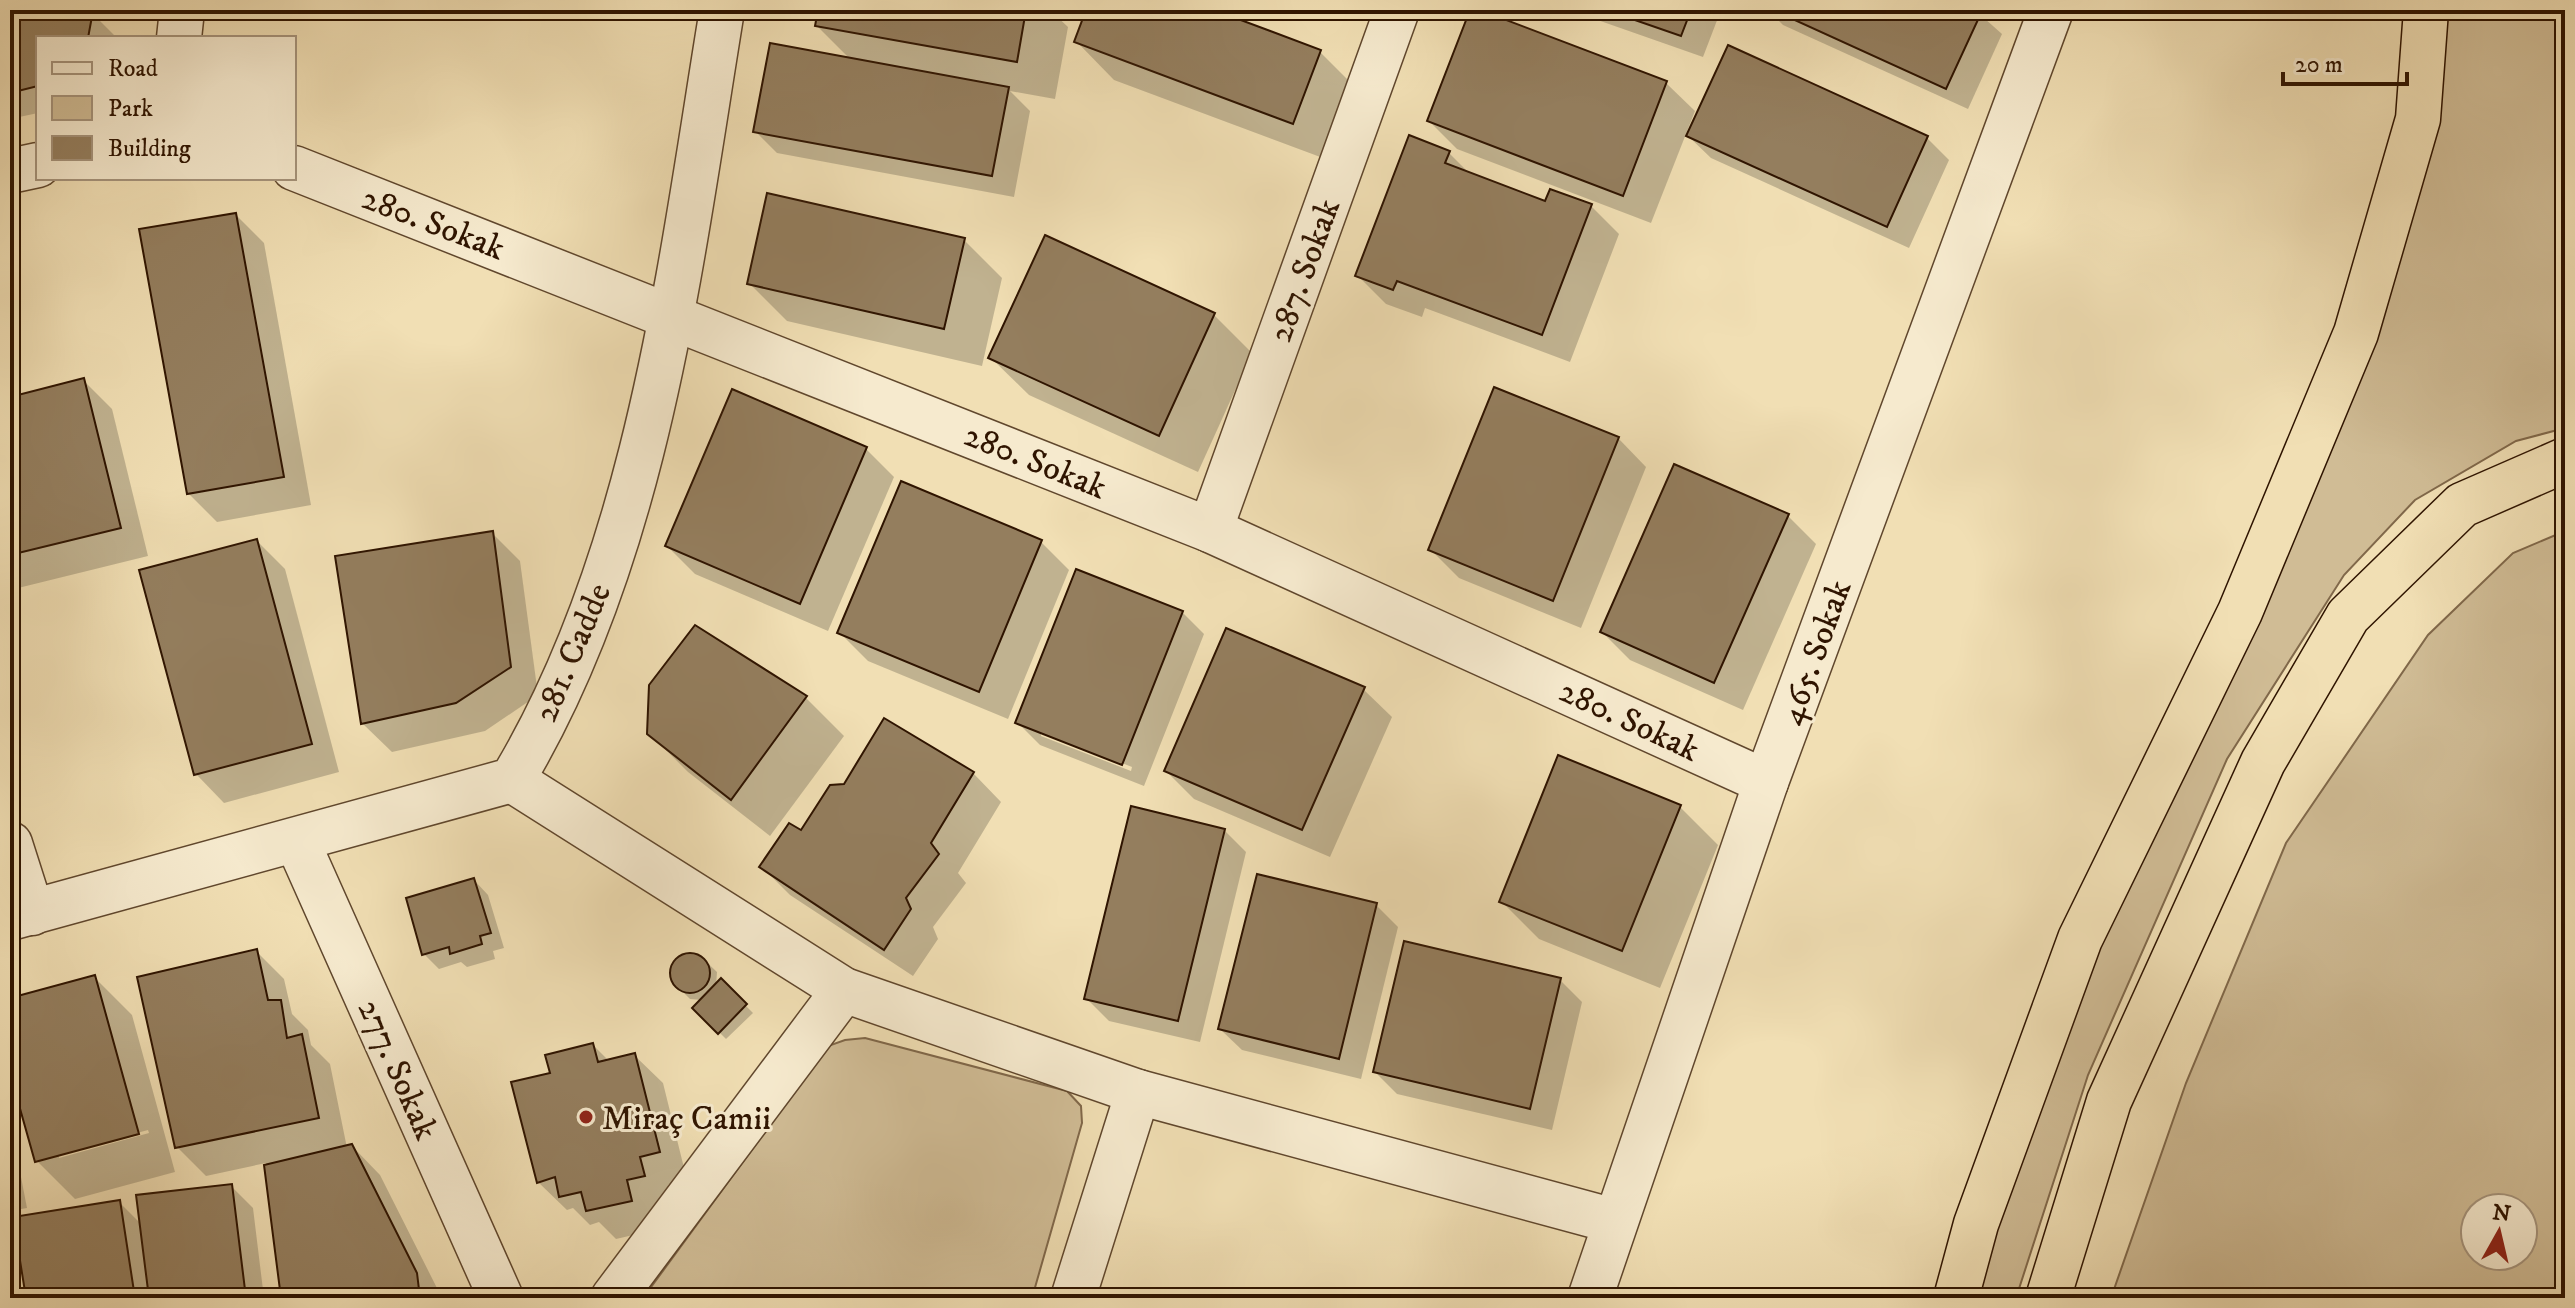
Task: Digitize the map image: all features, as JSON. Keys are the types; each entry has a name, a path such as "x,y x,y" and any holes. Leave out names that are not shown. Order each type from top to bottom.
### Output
{"highway":[{"path":"1956,1298 1976,1224 2080,939 2240,612 2356,333 2418,119 2426,10"},
{"path":"2048,1298 2109,1101 2263,762 2348,616 2462,505 2565,460"}],"street":[{"path":"179,36 182,10"},
{"name":"281. Cadde","path":"512,780 529,751 586,626 618,532 672,314 722,10"},
{"name":"287. Sokak","path":"1210,530 1397,10"},
{"name":"465. Sokak","path":"1590,1298 1766,782 2051,10"},
{"path":"10,171 36,165"},
{"name":"280. Sokak","path":"296,169 672,314 1210,530 1766,782"},
{"path":"10,844 21,916 512,780 844,990 1138,1092 1614,1221"},
{"name":"277. Sokak","path":"297,841 501,1298"},
{"path":"613,1298 844,990"},
{"path":"1073,1298 1138,1092"}],"green space":[{"path":"2441,10 2565,10 2565,428 2516,441 2415,500 2344,575 2227,759 2088,1075 2016,1298 1970,1298 2046,1048 2260,592"},
{"path":"2565,531 2565,1298 2111,1298 2186,1083 2286,843 2428,635 2513,553"},
{"path":"865,1038 1067,1091 1081,1106 1082,1123 1032,1298 643,1298 828,1046"}],"building":[{"path":"10,10 93,11 88,36 36,36 36,86 10,93"},
{"path":"818,10 1026,10 1017,62 815,26"},
{"path":"1086,10 1214,10 1321,50 1293,124 1074,42"},
{"path":"1470,10 1480,10 1667,81 1623,196 1427,121"},
{"path":"1606,10 1691,10 1681,36"},
{"path":"1773,10 1980,10 1982,11 1946,89"},
{"path":"770,43 1009,87 992,176 753,132"},
{"path":"1728,45 1928,136 1887,227 1686,136"},
{"path":"1409,135 1450,151 1445,163 1545,201 1550,189 1592,204 1542,335 1397,281 1393,290 1355,276"},
{"path":"767,193 965,238 944,329 747,284"},
{"path":"236,213 284,477 187,494 139,229"},
{"path":"1045,235 1215,313 1159,436 988,358"},
{"path":"84,378 121,528 10,555 10,397"},
{"path":"1494,387 1619,437 1553,601 1428,550"},
{"path":"732,389 867,447 800,604 665,546"},
{"path":"1674,464 1789,514 1714,683 1600,632"},
{"path":"901,481 1042,540 979,692 837,633"},
{"path":"493,531 511,667 456,703 361,724 335,556"},
{"path":"257,539 312,744 194,775 139,570"},
{"path":"1076,569 1183,611 1122,765 1015,723"},
{"path":"695,625 807,696 731,800 647,734 649,685"},
{"path":"1226,628 1365,687 1302,830 1164,771"},
{"path":"884,718 974,772 931,843 939,854 906,898 911,909 884,950 759,867 789,823 801,830 830,785 844,784"},
{"path":"1558,755 1681,805 1622,951 1499,902"},
{"path":"1131,806 1225,829 1178,1021 1084,999"},
{"path":"1257,874 1377,903 1339,1059 1218,1029"},
{"path":"474,878 491,933 480,936 482,944 450,954 449,947 422,955 406,898"},
{"path":"1404,941 1561,978 1530,1109 1373,1072"},
{"path":"257,949 268,1000 281,1000 287,1038 302,1034 319,1118 175,1148 137,977"},
{"path":"690,953 704,959 710,973 704,987 690,993 676,987 670,973 676,959"},
{"path":"95,975 139,1134 35,1162 10,1073 10,998"},
{"path":"721,978 747,1004 718,1034 692,1008"},
{"name":"Miraç Camii","path":"593,1043 598,1062 635,1053 660,1152 640,1157 645,1176 627,1180 632,1201 586,1211 581,1192 559,1197 555,1177 537,1183 511,1082 550,1073 545,1055"},
{"path":"352,1144 417,1273 420,1298 281,1298 264,1165"},
{"path":"232,1184 246,1298 149,1298 136,1195"},
{"path":"120,1200 135,1298 26,1298 13,1217"}],"place":[{"name":"Miraç Camii","path":"586,1117"}]}
